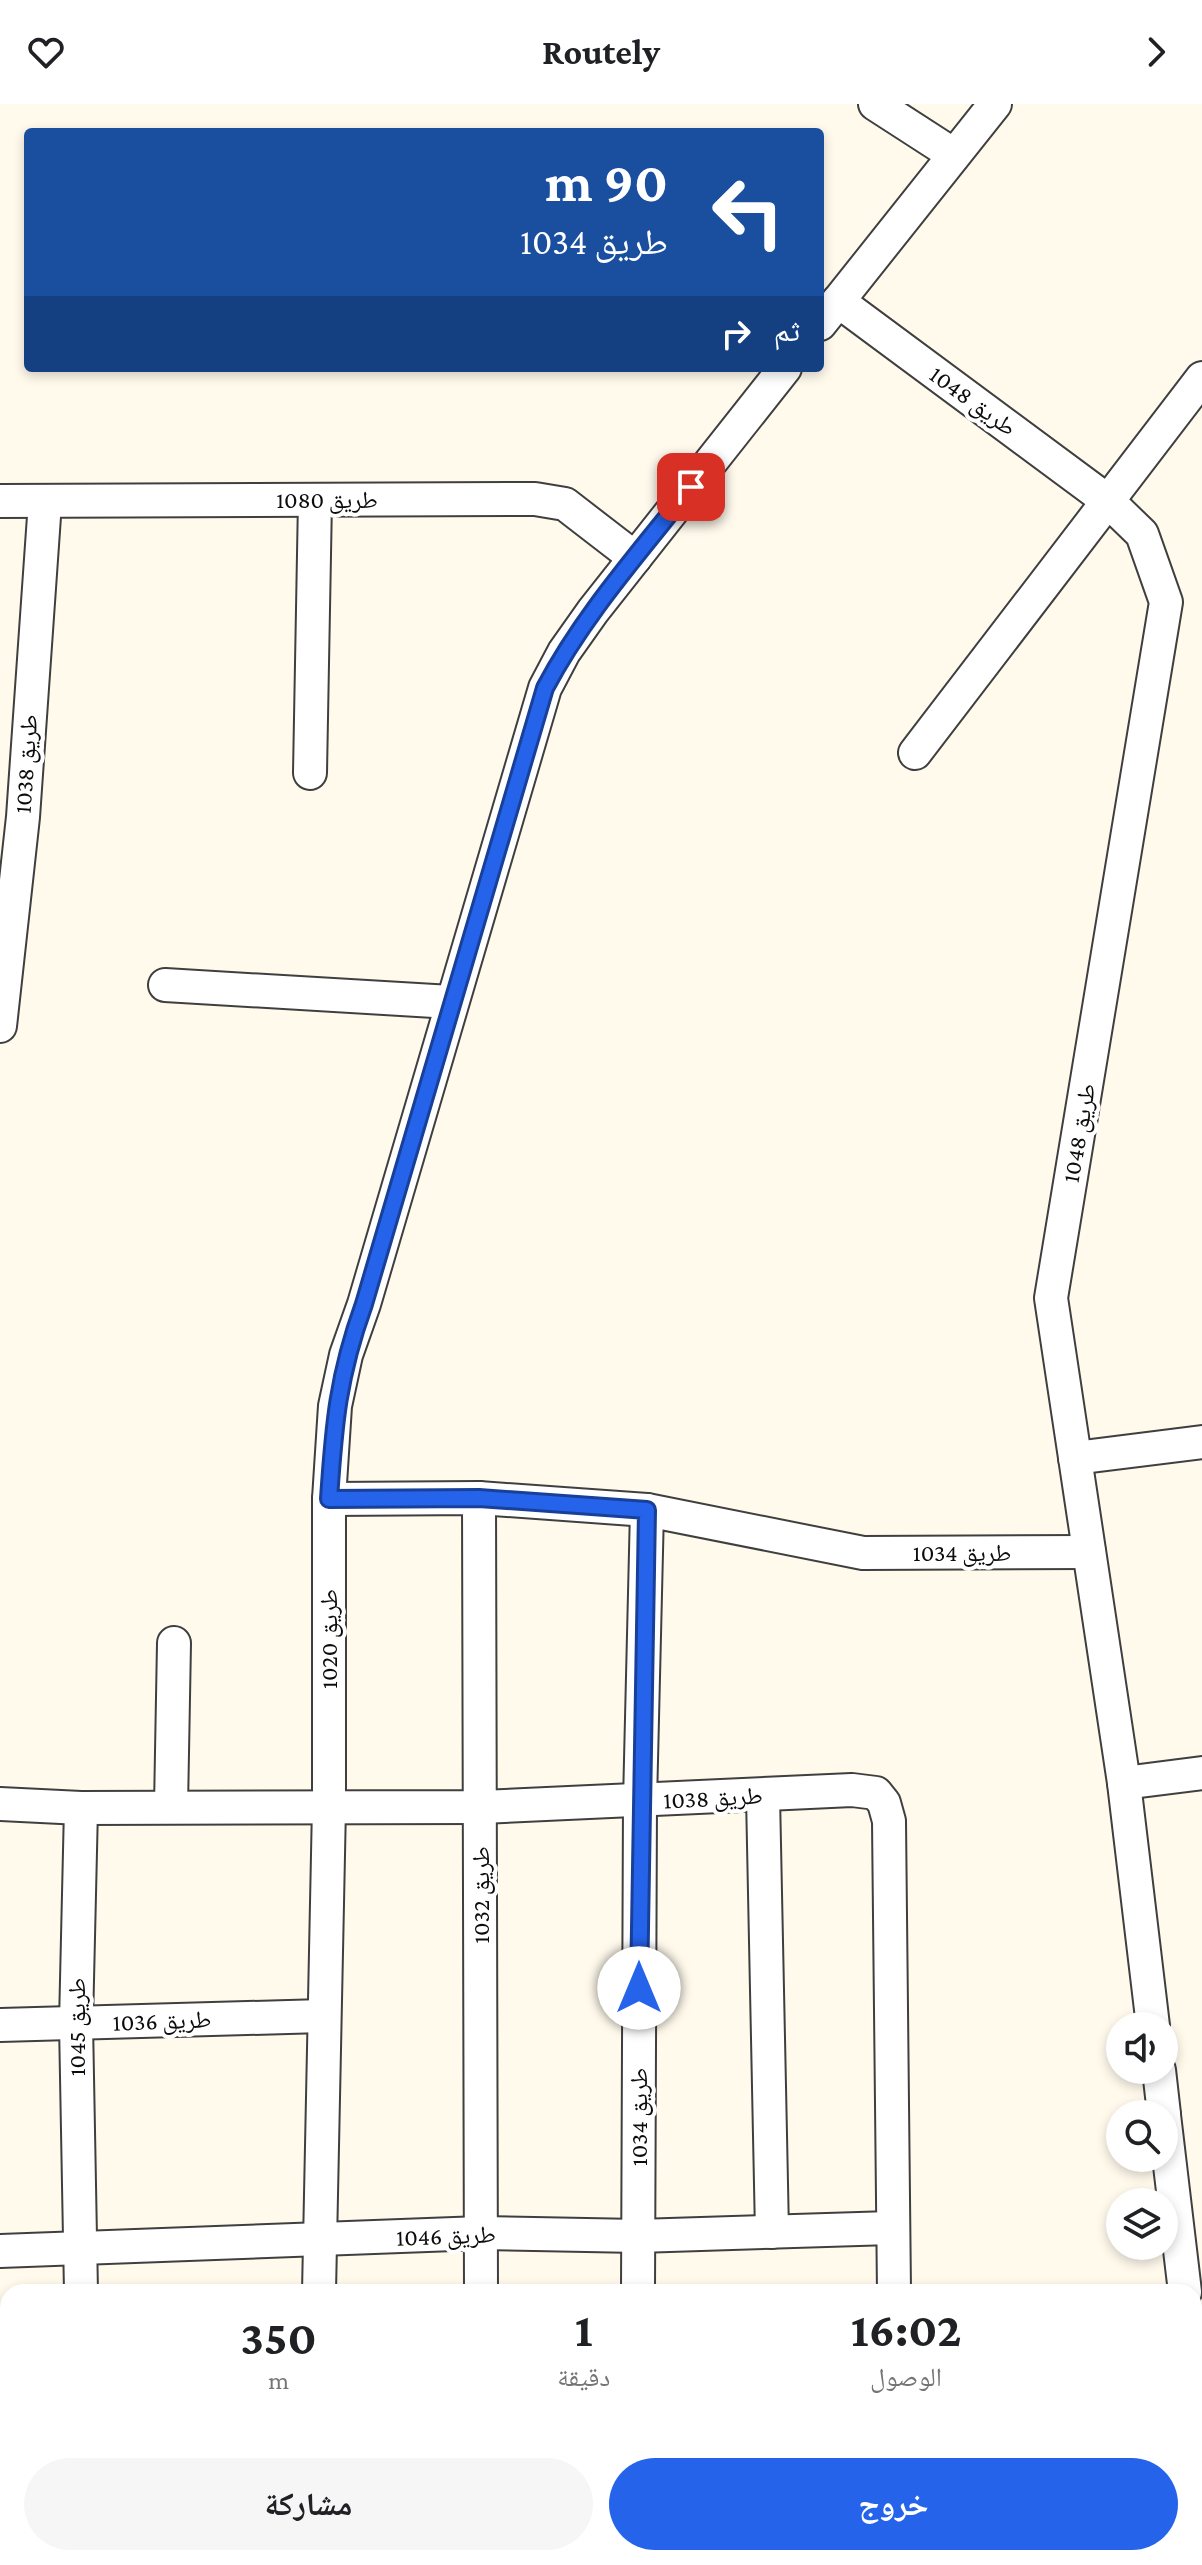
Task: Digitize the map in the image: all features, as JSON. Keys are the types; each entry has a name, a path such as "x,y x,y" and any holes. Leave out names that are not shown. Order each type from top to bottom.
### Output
{"street":[{"path":"875,104 954,155"},
{"path":"829,312 995,104"},
{"name":"طريق 1048","path":"829,312 1108,501 1142,534 1166,602 1051,1298 1124,1783 1151,2012"},
{"name":"طريق 1020","path":"319,2284 329,1806 329,1499 335,1406 346,1355 364,1304 545,688 564,652 782,372"},
{"path":"915,753 1202,378"},
{"name":"طريق 1080","path":"0,501 535,499 565,504 635,558"},
{"path":"310,773 315,500"},
{"name":"طريق 1038","path":"0,1026 11,816 45,502"},
{"path":"165,985 451,1002"},
{"path":"1075,1458 1202,1442"},
{"name":"طريق 1034","path":"329,1499 479,1498 647,1510 863,1553 1089,1552"},
{"name":"طريق 1032","path":"479,1498 481,2284"},
{"name":"طريق 1034","path":"638,2284 640,1802 647,1510"},
{"path":"171,1807 174,1643"},
{"path":"1124,1783 1202,1773"},
{"name":"طريق 1038","path":"0,1804 81,1808 481,1807 852,1790 876,1793 884,1803 889,1821 894,2284"},
{"path":"763,1796 772,2232"},
{"name":"طريق 1045","path":"81,1808 76,2023 81,2284"},
{"name":"طريق 1036","path":"0,2025 323,2016"},
{"path":"1171,2172 1184,2284"},
{"name":"طريق 1046","path":"0,2251 320,2242 481,2233 638,2236 891,2228"}],"route":[{"path":"639,1988 647,1510 479,1498 329,1499 335,1406 346,1355 364,1304 545,688 564,652 593,611 691,487"}]}
